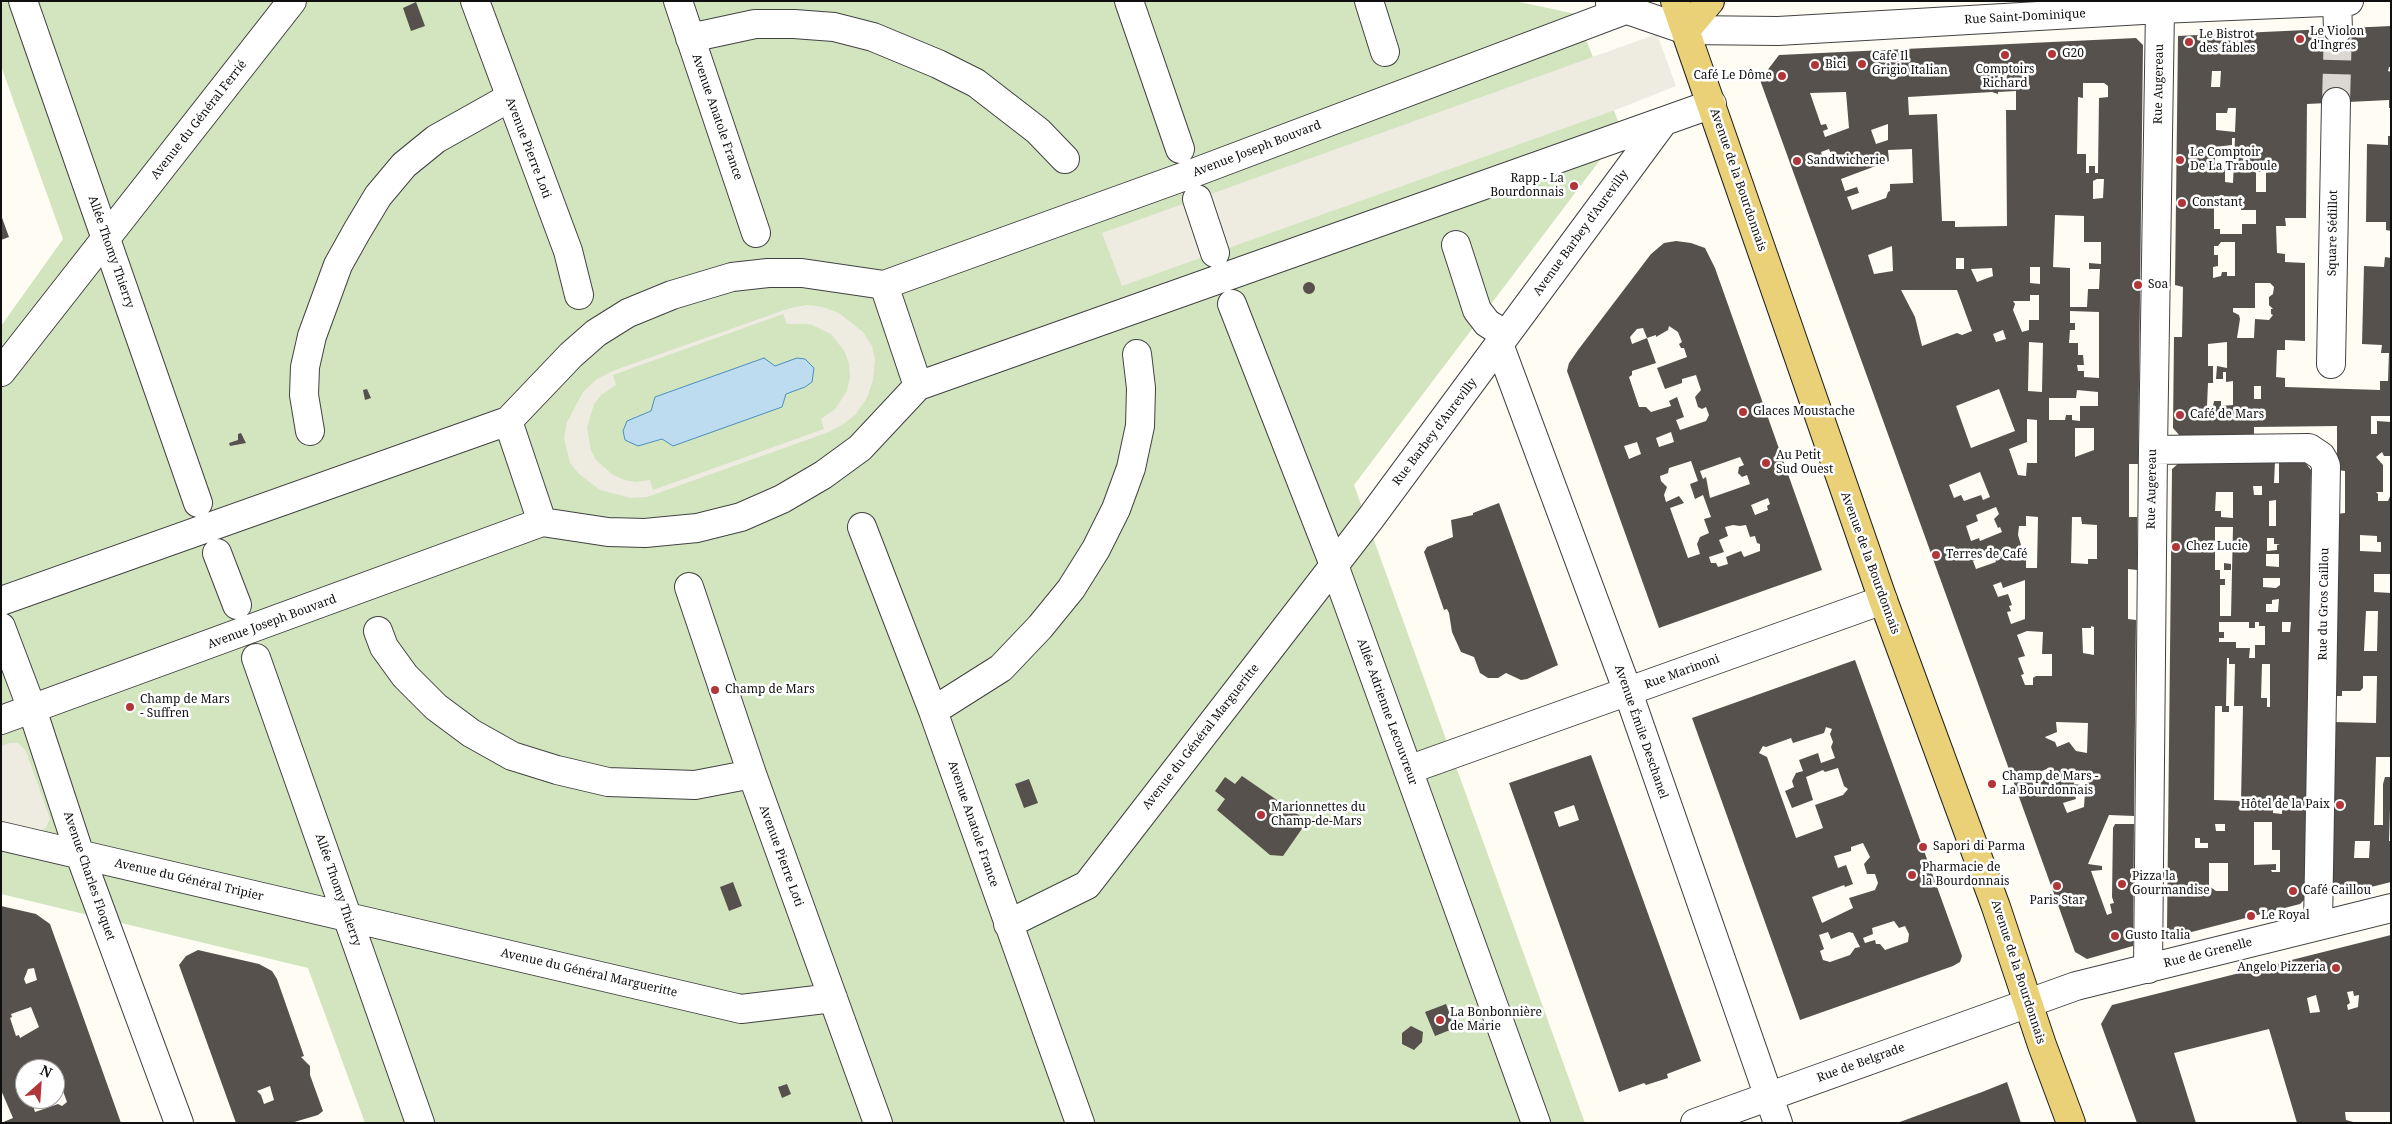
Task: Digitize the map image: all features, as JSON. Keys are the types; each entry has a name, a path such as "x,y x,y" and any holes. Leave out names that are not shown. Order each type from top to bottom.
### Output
{"main road":[{"name":"Avenue de la Bourdonnais","path":"1675,1 1883,600 1993,898 2027,1002 2071,1123"},
{"path":"1686,30 1710,1"}],"street":[{"name":"Allée Thomy Thierry","path":"23,1 198,503"},
{"name":"Avenue du Général Ferrié","path":"1,372 292,1"},
{"name":"Avenue Pierre Loti","path":"475,1 509,98 568,251 579,295"},
{"name":"Avenue Anatole France","path":"678,1 756,233"},
{"path":"1129,1 1180,149"},
{"path":"1369,1 1385,52"},
{"name":"Rue Saint-Dominique","path":"1597,1 1628,9 1686,30 1792,30 2160,9 2349,1"},
{"path":"2337,2 2338,29"},
{"name":"Avenue Joseph Bouvard","path":"884,285 1188,175 1628,9"},
{"name":"Rue Augereau","path":"2148,968 2160,9"},
{"path":"690,38 755,24 834,26 873,37 938,64 976,83 1038,131 1065,159"},
{"path":"310,432 304,395 305,367 312,336 338,265 357,231 378,196 404,165 436,139 509,98"},
{"name":"Square Sédillot","path":"2331,364 2336,102"},
{"path":"508,421 542,522 608,532 645,533 696,528 742,516 782,499 830,470 860,448 918,386 1402,212 1712,104"},
{"name":"Avenue Barbey d'Aurevilly","path":"1503,340 1664,121"},
{"path":"1197,199 1215,253"},
{"path":"1456,245 1477,310 1503,340"},
{"path":"1,601 508,421 571,355 596,334 628,313 672,295 732,277 768,273 802,273 884,285 918,386"},
{"name":"Allée Adrienne Lecouvreur","path":"1232,304 1334,564 1536,1123"},
{"name":"Rue Barbey d'Aurevilly","path":"1370,519 1503,340"},
{"name":"Avenue Émile Deschanel","path":"1503,340 1778,1123"},
{"path":"933,711 1001,668 1040,627 1071,589 1096,549 1116,509 1131,468 1140,426 1141,388 1137,354"},
{"name":"Rue du Gros Caillou","path":"2153,450 2309,448 2321,456 2324,461 2326,486 2318,925"},
{"name":"Avenue du Général Margueritte","path":"1008,924 1088,885 1370,519"},
{"name":"Avenue Joseph Bouvard","path":"1,720 542,522"},
{"name":"Avenue Anatole France","path":"862,527 933,711 1080,1123"},
{"path":"217,553 237,606"},
{"name":"Avenue Pierre Loti","path":"689,587 752,774 878,1123"},
{"name":"Rue Marinoni","path":"1408,770 1883,600"},
{"name":"Avenue Charles Floquet","path":"1,628 32,709 80,855 179,1123"},
{"path":"378,631 384,647 405,676 436,707 471,733 512,756 557,770 608,782 695,785 752,774"},
{"name":"Allée Thomy Thierry","path":"256,658 420,1123"},
{"name":"Avenue du Général Tripier","path":"1,836 347,917"},
{"name":"Rue de Grenelle","path":"2027,1002 2076,986 2391,908"},
{"name":"Avenue du Général Margueritte","path":"347,917 741,1009 833,998"},
{"name":"Rue de Belgrade","path":"1695,1123 2027,1002"}],"green space":[{"name":"Champ de Mars","path":"1,1 1515,1 1576,14 1622,131 1354,485 1585,1123 365,1123 308,968 1,894 1,326 63,239 1,66"}],"shaded area":[{"path":"1657,34 1676,86 1618,109 1122,286 1102,233"},
{"path":"807,305 823,307 839,313 863,332 872,346 875,359 873,380 867,398 856,414 845,423 829,432 647,497 631,498 600,490 579,474 570,463 564,438 567,422 583,392 597,379 615,370 790,308","holes":["783,314 787,324 810,324 831,334 845,352 849,364 850,377 847,391 835,409 821,419 824,429 653,490 650,480 635,482 625,480 613,475 596,460 591,450 587,428 594,404 601,395 616,385 613,375"]},
{"path":"18,743 26,751 50,819 45,829 37,831 1,824 1,746"}],"water":[{"path":"764,358 775,366 797,358 805,359 814,368 812,382 805,387 786,394 782,407 673,446 662,439 638,446 625,440 623,431 627,421 651,411 655,397"}],"building":[{"path":"416,2 425,26 411,31 403,8"},
{"path":"2391,26 2391,67 2389,67 2388,71 2391,72 2391,108 2389,108 2389,100 2307,104 2306,218 2285,218 2286,226 2276,226 2277,253 2285,254 2285,262 2305,263 2305,341 2285,340 2285,350 2277,350 2276,377 2285,378 2285,387 2380,390 2380,381 2388,381 2389,353 2381,353 2382,345 2362,344 2364,266 2384,267 2385,257 2391,258 2391,416 2371,416 2371,434 2377,434 2377,421 2391,422 2391,456 2384,456 2382,452 2376,457 2383,465 2383,492 2376,492 2378,494 2378,501 2388,501 2391,494 2391,574 2374,574 2374,592 2391,593 2391,757 2376,757 2374,825 2383,825 2383,784 2385,777 2391,777 2389,841 2391,841 2391,882 2339,895 2332,889 2334,722 2376,723 2377,676 2363,676 2363,688 2360,691 2342,691 2342,696 2334,696 2336,514 2345,513 2345,471 2337,470 2337,426 2254,427 2254,436 2180,436 2173,428 2174,337 2182,337 2183,287 2175,285 2178,36","holes":["2212,71 2221,71 2220,87 2211,87","2228,108 2236,108 2235,132 2216,130 2216,113 2227,113","2232,138 2235,138 2233,183 2225,182 2225,170 2223,167 2215,166 2215,147 2232,145","2256,172 2266,172 2266,192 2256,192","2214,196 2241,197 2241,210 2256,210 2256,224 2242,224 2242,234 2220,234 2220,229 2214,229","2221,242 2235,242 2235,276 2227,276 2227,272 2222,272 2221,276 2213,278 2213,267 2218,266 2218,255 2214,255 2214,246 2218,246","2255,283 2270,283 2274,287 2273,294 2269,297 2269,305 2273,309 2271,309 2271,314 2273,315 2269,320 2255,319 2254,338 2237,338 2240,319 2239,315 2233,312 2233,308 2255,308","2227,342 2227,368 2217,366 2216,379 2223,379 2223,372 2226,372 2226,382 2233,381 2233,405 2221,406 2221,401 2214,401 2213,406 2207,406 2208,383 2213,383 2213,366 2208,366 2208,344","2254,386 2261,386 2261,399 2254,399","2360,535 2377,536 2377,542 2381,542 2381,552 2360,551","2366,611 2378,611 2377,651 2364,651","2355,841 2370,841 2369,858 2354,858"]},
{"path":"2136,38 2143,45 2138,464 2129,464 2129,517 2137,517 2137,570 2128,569 2128,619 2136,620 2134,816 2109,815 2088,864 2102,866 2102,870 2091,871 2107,915 2112,913 2110,904 2114,903 2112,897 2113,828 2115,824 2134,824 2133,946 2087,959 2075,952 1760,80 1779,55","holes":["2083,83 2104,83 2108,86 2108,97 2099,98 2098,173 2095,173 2095,166 2089,166 2089,173 2086,173 2086,154 2077,154 2078,97 2083,98","2016,91 2016,110 2006,110 2007,226 1955,227 1955,221 1942,221 1937,114 1909,115 1908,97 1992,92 1998,94 1998,92","1846,92 1849,128 1825,137 1823,131 1828,129 1826,124 1821,125 1810,93","1888,124 1888,140 1876,144 1871,130","1829,149 1833,160 1825,163 1821,152","1912,149 1913,183 1890,184 1890,191 1886,198 1852,210 1847,197 1859,193 1857,187 1845,191 1841,179 1889,161 1888,150","2104,179 2103,198 2093,199 2093,181","2055,215 2084,216 2084,242 2101,242 2101,264 2089,263 2089,269 2100,269 2099,289 2088,289 2087,307 2070,307 2070,268 2053,267","1892,246 1893,271 1874,274 1868,255","1956,258 1964,258 1964,269 1956,269","2030,267 2040,267 2040,284 2030,283","1992,268 1993,276 1977,282 1971,269","1901,290 1957,290 1972,331 1962,335 1957,333 1922,346 1915,317","2030,295 2039,295 2039,320 2029,320 2029,330 2022,332 2013,310 2015,304 2013,301 2030,301","2070,311 2099,312 2099,378 2084,377 2084,371 2078,371 2077,365 2084,365 2083,355 2078,355 2078,343 2069,343 2070,330 2075,330 2075,323 2070,323","2003,330 2006,339 1996,342 1993,334","2029,342 2043,343 2042,392 2028,391","1999,389 2015,431 1971,448 1956,406","2077,390 2098,392 2098,406 2080,406 2080,421 2072,420 2072,415 2066,415 2065,420 2049,420 2049,398 2076,398","2027,419 2037,420 2037,463 2027,463 2026,476 2018,475 2009,449 2027,442","2075,428 2094,428 2094,450 2075,457","1980,472 1990,497 1983,500 1981,495 1964,501 1961,495 1954,498 1949,485","1996,507 1999,514 1994,519 2002,532 1980,541 1979,538 1971,541 1966,526 1978,521 1976,515","2026,516 2038,517 2037,568 2026,568 2026,551 2021,553 2019,548 2021,545 2018,535 2019,526 2026,526","2072,517 2081,517 2082,524 2097,525 2097,559 2088,559 2088,564 2071,563","1993,553 1996,562 1976,569 1973,561","2025,580 2025,619 2011,624 2007,612 2011,611 2009,606 2012,605 2008,594 1998,597 1993,585 2001,582 2003,588","2094,627 2094,655 2083,653 2082,628","2027,631 2043,632 2042,654 2052,654 2052,676 2036,676 2033,678 2033,685 2025,685 2021,675 2024,674 2018,658 2025,656 2017,635","2056,722 2088,723 2087,753 2076,751 2069,742 2057,747 2055,742 2045,737 2057,732","2049,768 2053,779 2046,781 2042,771","2078,773 2088,773 2084,807 2067,813 2063,803 2076,799 2074,792 2081,792 2081,785 2074,784 2074,776 2077,776"]},
{"path":"2388,136 2391,136 2391,231 2386,230 2386,222 2366,222 2367,144 2388,145"},
{"path":"1,215 9,237 1,240"},
{"path":"1676,241 1691,243 1705,248 1715,268 1822,570 1659,628 1567,371 1569,363 1578,350 1651,254 1664,243","holes":["1669,326 1678,332 1682,342 1679,344 1681,348 1684,348 1687,357 1657,368 1665,389 1682,383 1682,379 1696,375 1701,390 1695,397 1698,407 1702,409 1706,407 1709,415 1706,421 1680,430 1676,420 1684,417 1677,397 1669,401 1671,406 1651,412 1646,407 1639,407 1629,377 1632,375 1632,371 1656,363 1647,338 1656,335 1656,337 1668,330","1643,328 1647,338 1632,344 1630,337 1637,329","1671,432 1674,442 1659,447 1656,438","1637,442 1641,454 1629,459 1624,446","1740,457 1744,465 1739,467 1738,473 1742,477 1747,475 1750,484 1710,498 1706,477 1703,479 1700,471","1691,461 1698,481 1690,484 1695,499 1703,495 1711,517 1704,519 1709,533 1700,537 1697,544 1700,554 1688,558 1670,508 1684,503 1679,496 1666,502 1664,495 1667,487 1661,481 1660,476 1668,473 1669,468","1768,498 1770,504 1767,506 1768,510 1755,515 1751,505","1746,525 1750,537 1755,536 1757,543 1760,544 1760,551 1744,557 1741,551 1726,557 1728,564 1718,567 1716,563 1711,563 1709,557 1724,552 1719,540 1728,536 1725,527"]},
{"path":"1307,282 1311,282 1315,288 1311,294 1307,294 1303,290 1303,286"},
{"path":"367,389 371,398 365,400 363,390"},
{"path":"241,433 246,443 230,446 229,443 238,440 238,434"},
{"path":"2275,461 2274,483 2279,483 2279,461 2304,461 2311,470 2306,898 2300,904 2176,936 2167,929 2172,469 2180,462","holes":["2253,486 2262,486 2262,495 2254,495","2216,492 2233,492 2233,518 2221,517 2221,511 2215,511","2276,500 2276,526 2269,526 2269,501","2215,527 2233,527 2231,616 2220,616 2220,585 2225,585 2225,579 2220,579 2220,570 2215,570","2267,538 2274,538 2274,544 2280,544 2277,545 2277,550 2267,551","2266,554 2279,554 2279,567 2266,566","2263,578 2280,578 2280,585 2276,588 2263,587","2279,599 2278,612 2266,612 2266,604 2272,604 2272,600","2219,622 2249,622 2249,628 2255,628 2255,622 2259,622 2259,626 2265,626 2265,645 2255,645 2255,658 2249,658 2250,648 2236,648 2236,642 2219,642 2219,638 2224,638 2224,632 2219,632","2282,622 2291,622 2290,632 2282,632","2227,658 2229,658 2229,664 2235,664 2234,706 2243,706 2241,801 2214,800 2215,706 2222,706 2222,712 2229,712 2229,706 2226,706","2262,664 2270,664 2270,707 2267,707 2267,698 2261,698","2273,802 2282,802 2282,814 2273,813","2254,822 2272,822 2272,850 2280,850 2280,872 2272,872 2271,870 2276,870 2276,864 2254,865","2215,824 2225,824 2225,831 2216,831","2195,838 2200,838 2200,843 2208,843 2208,848 2195,848","2209,863 2228,863 2228,891 2216,891 2209,886"]},
{"path":"1499,503 1558,665 1521,680 1506,673 1498,678 1488,678 1480,673 1474,657 1461,652 1452,632 1449,613 1447,609 1444,610 1424,552 1427,547 1453,537 1451,520 1473,515 1473,513"},
{"path":"2224,563 2231,564 2231,570 2224,570"},
{"path":"1855,660 1962,956 1960,962 1800,1020 1692,718","holes":["1826,727 1832,729 1830,734 1833,742 1831,747 1835,758 1821,763 1818,753 1799,760 1803,771 1796,773 1792,781 1794,787 1785,791 1792,808 1813,800 1806,777 1823,770 1825,772 1838,768 1844,786 1848,789 1843,795 1815,805 1823,828 1796,838 1767,757 1759,753 1763,746 1766,747 1791,738 1793,743 1824,733","1863,843 1870,857 1864,864 1867,874 1875,874 1878,883 1875,890 1849,898 1853,908 1822,923 1812,897 1844,885 1845,887 1853,884 1846,865 1838,868 1834,856 1851,851 1851,847","1894,921 1899,928 1905,926 1909,934 1908,942 1885,950 1880,944 1876,944 1875,940 1865,943 1863,938 1873,934 1872,928","1828,932 1831,939 1849,932 1853,933 1860,947 1855,948 1850,955 1830,962 1823,960 1820,951 1824,949 1819,935"]},
{"path":"1591,755 1701,1061 1667,1074 1668,1078 1646,1085 1644,1083 1619,1092 1509,783","holes":["1574,805 1579,820 1559,827 1554,812"]},
{"name":"Marionnettes du Champ-de-Mars","path":"1242,776 1306,820 1306,823 1283,856 1270,855 1217,810 1225,799 1215,791 1225,777 1235,784"},
{"path":"1029,779 1038,803 1024,808 1015,784"},
{"path":"733,882 742,906 729,911 720,887"},
{"path":"1,906 36,914 50,924 121,1123 1,1123 13,1118 1,1090","holes":["34,968 37,980 26,984 24,979 28,969","31,1007 39,1027 20,1038 19,1035 16,1036 10,1018 12,1017 11,1014"]},
{"path":"2391,935 2391,1112 2345,1112 2346,1120 2357,1123 2297,1123 2269,1029 2174,1053 2196,1123 2137,1123 2101,1024 2112,1005","holes":["2353,991 2354,996 2359,995 2358,1007 2348,1010 2347,1005 2350,1003 2347,992","2316,995 2320,1012 2310,1013 2307,998"]},
{"path":"198,950 259,964 272,971 277,979 304,1056 301,1057 310,1066 310,1075 323,1111 318,1115 291,1123 236,1123 179,965 186,956","holes":["270,1086 274,1100 264,1104 261,1095 257,1091"]},
{"name":"La Bonbonnière de Marie","path":"1446,1004 1455,1028 1435,1036 1425,1012"},
{"path":"1411,1026 1423,1032 1422,1042 1414,1050 1402,1044 1402,1033"},
{"path":"2007,1082 2021,1123 1897,1123 1982,1092"},
{"path":"787,1084 791,1094 782,1098 778,1087"}],"tunnel":[{"path":"2336,102 2338,29"}],"place":[{"name":"Le Violon d'Ingres","path":"2300,39"},
{"name":"Le Bistrot des fables","path":"2189,42"},
{"name":"G20","path":"2052,54"},
{"name":"Comptoirs Richard","path":"2005,55"},
{"name":"Cafe Il Grigio Italian","path":"1862,64"},
{"name":"Bici","path":"1815,65"},
{"name":"Café Le Dôme","path":"1782,76"},
{"name":"Le Comptoir De La Traboule","path":"2180,160"},
{"name":"Sandwicherie","path":"1797,161"},
{"name":"Rapp - La Bourdonnais","path":"1574,186"},
{"name":"Constant","path":"2182,203"},
{"name":"Soa","path":"2138,285"},
{"name":"Glaces Moustache","path":"1743,412"},
{"name":"Café de Mars","path":"2180,415"},
{"name":"Au Petit Sud Ouest","path":"1766,463"},
{"name":"Chez Lucie","path":"2176,547"},
{"name":"Terres de Café","path":"1936,555"},
{"name":"Champ de Mars","path":"715,690"},
{"name":"Champ de Mars - Suffren","path":"130,707"},
{"name":"Champ de Mars - La Bourdonnais","path":"1992,784"},
{"name":"Hôtel de la Paix","path":"2340,805"},
{"name":"Marionnettes du Champ-de-Mars","path":"1261,815"},
{"name":"Sapori di Parma","path":"1923,847"},
{"name":"Pharmacie de la Bourdonnais","path":"1912,875"},
{"name":"Pizza la Gourmandise","path":"2122,884"},
{"name":"Paris Star","path":"2057,886"},
{"name":"Café Caillou","path":"2293,891"},
{"name":"Le Royal","path":"2251,916"},
{"name":"Gusto Italia","path":"2115,936"},
{"name":"Angelo Pizzeria","path":"2336,968"},
{"name":"La Bonbonnière de Marie","path":"1440,1020"}]}
